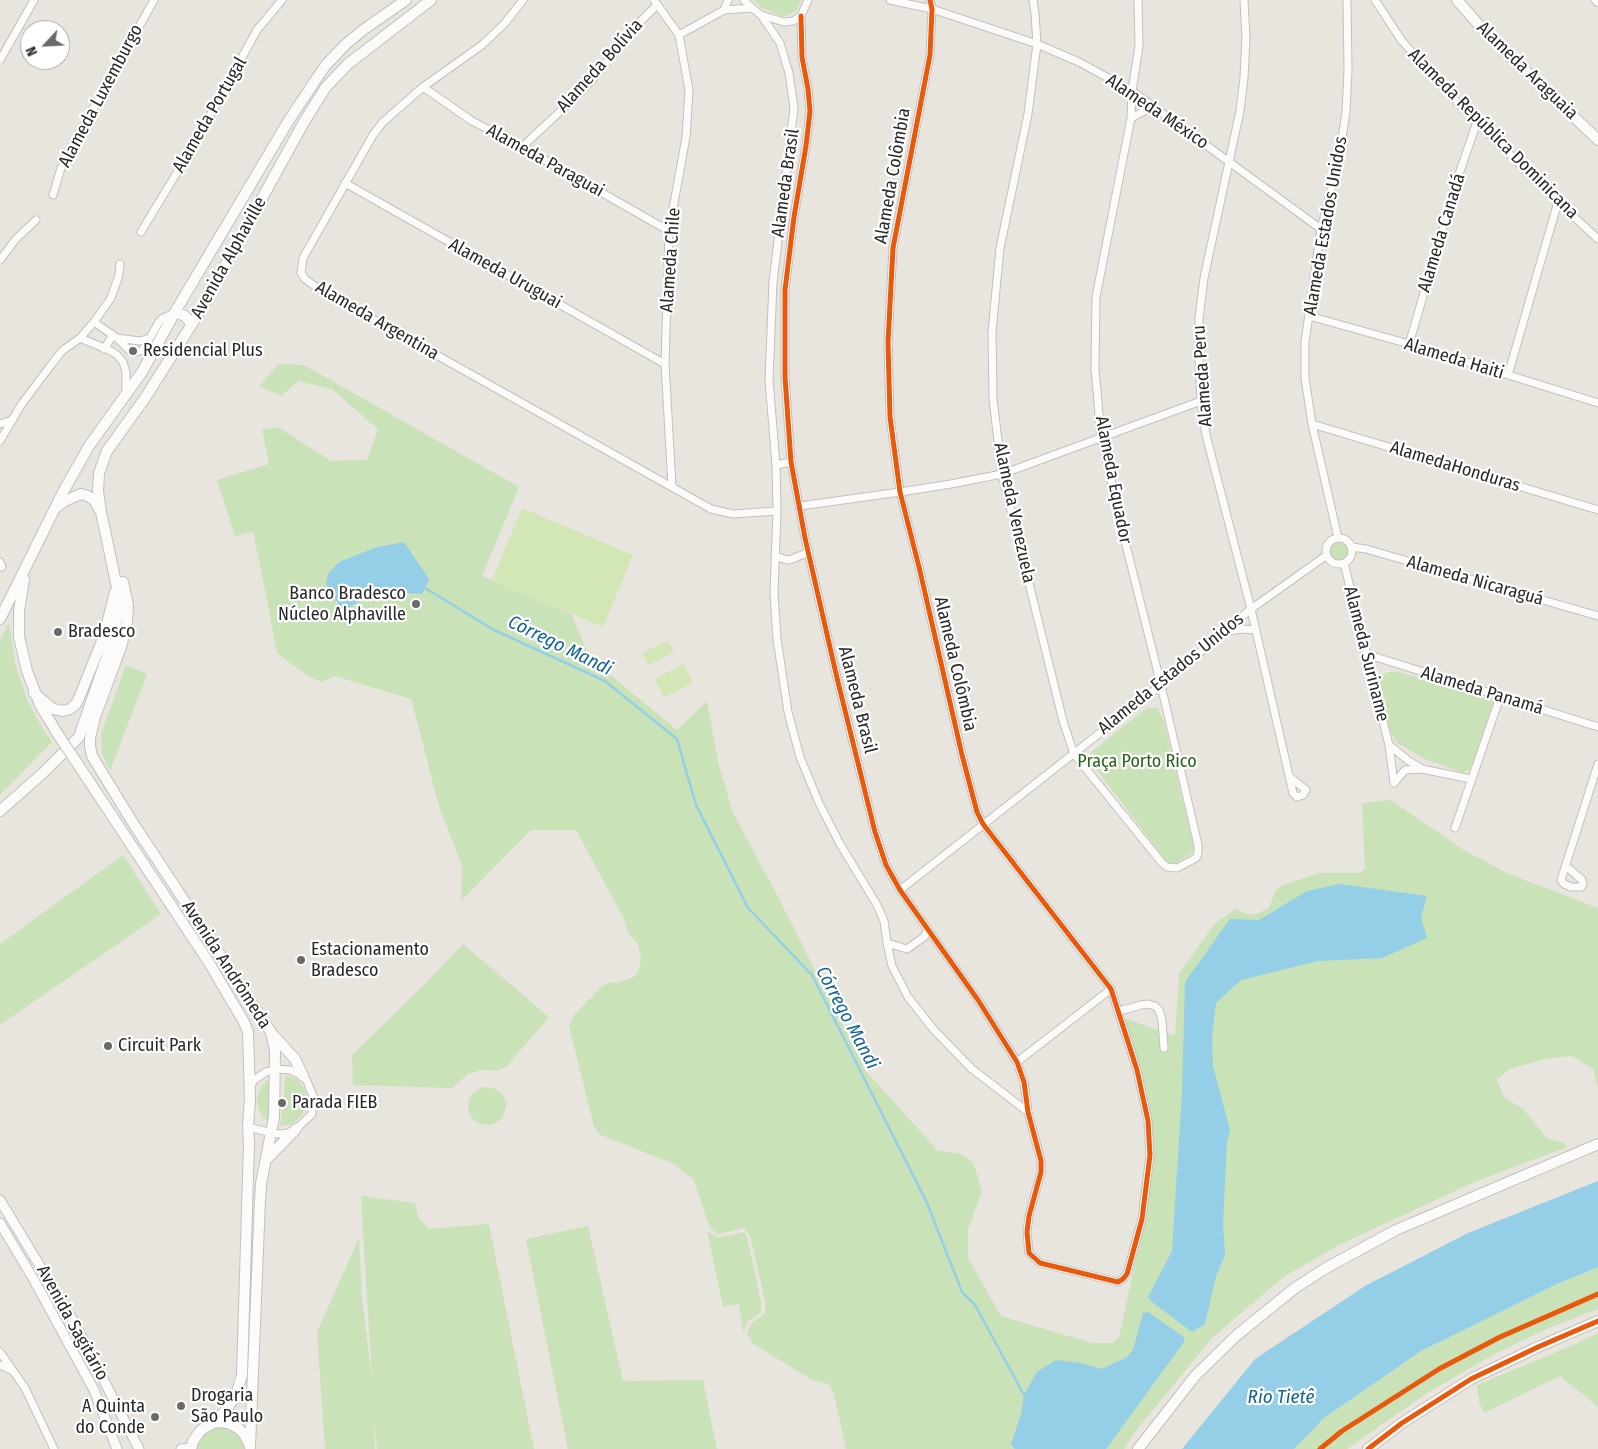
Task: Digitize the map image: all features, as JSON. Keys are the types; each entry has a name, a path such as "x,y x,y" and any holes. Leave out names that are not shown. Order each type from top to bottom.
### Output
{"main road":[{"name":"Avenida Alphaville","path":"0,619 55,508 89,446 142,372 175,312 289,120 326,66 346,44 406,0"},
{"name":"Avenida Alphaville","path":"0,811 43,773 79,737 113,639 119,597 98,491 98,473 107,451 145,398 191,326 304,122 326,87 348,64 431,0"},
{"name":"Alameda Araguaia","path":"1457,0 1504,51 1598,140"},
{"path":"175,312 184,316 191,326"},
{"path":"55,508 65,500 81,494 95,501 101,512"},
{"name":"Avenida Andrômeda","path":"108,547 124,582 128,605 127,622 121,647 95,717 90,738 90,746 95,762 270,1032 275,1051 272,1133 265,1161 260,1200 250,1448"},
{"name":"Avenida Andrômeda","path":"25,570 19,611 19,637 34,693 47,719 208,961 246,1025 250,1043 248,1127 250,1144 242,1375 236,1395 226,1410 213,1423 196,1435 188,1449"},
{"path":"34,693 54,709 63,711 70,709 76,704 104,636 117,584"},
{"path":"117,824 124,821 133,823"},
{"path":"172,908 180,908 186,903"},
{"path":"184,926 190,920 198,920"},
{"path":"270,1032 295,1059 303,1076"},
{"path":"265,1161 296,1129"},
{"path":"1138,1449 1195,1376 1267,1309 1303,1283 1326,1268 1396,1230 1598,1144"},
{"path":"1368,1449 1409,1419 1471,1379 1598,1321"},
{"path":"213,1423 222,1422 238,1428 244,1434 250,1448"}],"street":[{"path":"0,60 34,0"},
{"name":"Alameda Luxemburgo","path":"53,195 67,155 154,0"},
{"name":"Alameda Portugal","path":"141,232 196,141 257,30 282,0"},
{"name":"Alameda Argentina","path":"524,0 505,23 482,45 423,87 383,122 373,135 303,258 301,273 305,279 318,289 672,486 711,510 733,514 776,511"},
{"path":"724,10 728,0"},
{"path":"744,0 761,15 784,22 793,21 801,16 809,1"},
{"name":"Alameda México","path":"890,0 932,9 1038,44 1079,62 1135,93 1321,229"},
{"name":"Alameda Colômbia","path":"930,0 932,9 930,55 893,248 888,342 890,408 900,492 977,812 983,824 1111,990 1137,1070 1148,1121 1150,1155 1142,1219 1127,1274 1118,1282"},
{"name":"Alameda Venezuela","path":"1033,0 1038,44 1028,114 1000,248 992,332 993,399 1002,474 1063,721 1074,754"},
{"name":"Alameda Equador","path":"1074,754 1162,863 1167,867 1177,868 1196,858 1198,845 1101,437 1095,369 1096,297 1130,118 1131,100 1135,93 1139,46 1138,0"},
{"name":"Alameda Peru","path":"1244,0 1246,38 1240,111 1204,278 1199,318 1201,400 1206,435 1251,609 1290,777"},
{"name":"Alameda Estados Unidos","path":"1338,538 1312,424 1305,378 1305,342 1321,229 1338,158 1346,112 1348,63 1347,0"},
{"name":"Alameda República Dominicana","path":"1375,0 1402,41 1414,55 1478,122 1598,239"},
{"path":"655,3 679,35 724,10 752,8"},
{"name":"Alameda Bolívia","path":"522,147 580,93 655,3"},
{"name":"Alameda Brasil","path":"761,15 780,43 790,73 794,108 773,282 769,380 776,464 774,593 777,639 788,712 800,757 823,812 877,905 884,921 892,966 908,997 934,1030 972,1069 1028,1112"},
{"name":"Alameda Brasil","path":"801,16 802,57 810,111 785,290 785,377 791,462 837,678 875,832 886,865 900,890 978,1000 1017,1062 1024,1082 1028,1112 1041,1161 1041,1172 1028,1224 1029,1253 1040,1263 1118,1282"},
{"name":"Alameda Chile","path":"672,486 665,364 669,231 689,111 689,90 679,35"},
{"name":"Alameda Paraguai","path":"423,87 472,121 522,147 669,231"},
{"path":"1130,118 1152,106"},
{"name":"Alameda Canadá","path":"1408,344 1458,177 1478,122"},
{"name":"Alameda Uruguai","path":"345,183 665,364"},
{"path":"1508,375 1558,202"},
{"path":"0,260 16,239 36,220"},
{"path":"0,441 21,405 62,351 80,338 111,298 119,275 120,264"},
{"path":"94,322 133,351 142,350 159,322 175,312"},
{"name":"Alameda Haiti","path":"1309,316 1408,344 1598,403"},
{"path":"115,337 137,341 150,338"},
{"path":"104,349 115,337"},
{"path":"80,338 117,356 123,362 126,372 126,396"},
{"path":"800,506 951,484 1002,474 1201,400"},
{"path":"0,424 12,420"},
{"name":"AlamedaHonduras","path":"1312,424 1598,510"},
{"path":"776,464 791,462"},
{"path":"1338,538 1346,540 1352,547 1352,555 1344,564 1334,564 1327,555 1327,545 1338,538"},
{"name":"Alameda Nicaraguá","path":"1352,547 1366,549 1598,616"},
{"path":"775,556 787,560 809,552"},
{"name":"Alameda Estados Unidos","path":"900,890 1161,685 1251,609 1327,555"},
{"name":"Alameda Suriname","path":"1344,564 1388,744 1394,783 1405,770 1422,769 1471,778"},
{"path":"1222,632 1242,629 1256,630"},
{"name":"Alameda Panamá","path":"1366,654 1598,727"},
{"path":"1455,828 1500,697"},
{"name":"Alameda Suriname","path":"1388,744 1422,769"},
{"path":"1566,866 1598,764"},
{"path":"887,943 907,948 924,937 928,929"},
{"path":"1017,1062 1111,990"},
{"path":"1119,1011 1141,1004 1155,1006 1162,1020 1164,1048"},
{"path":"248,1127 280,1134 296,1129 312,1114 313,1096 303,1076 290,1070 275,1069 260,1075 250,1087"},
{"name":"Avenida Sagitário","path":"0,1200 74,1322 139,1449"},
{"name":"Avenida Sagitário","path":"0,1223 34,1280 94,1390 117,1449"},
{"path":"0,1352 25,1388 54,1449"},
{"path":"0,1365 14,1371"}],"green space":[{"path":"753,0 801,0 797,10 786,16 762,8"},
{"path":"279,364 304,365 519,487 482,576 571,614 590,658 677,730 707,701 718,762 733,813 774,889 866,1071 937,1150 961,1154 973,1162 982,1191 968,1230 968,1258 1001,1316 1092,1343 1113,1343 1119,1337 1147,1209 1153,1159 1150,1109 1124,1018 1175,1036 1179,974 1215,923 1236,909 1249,915 1269,908 1275,892 1280,886 1320,873 1359,873 1365,869 1362,803 1391,800 1462,849 1509,874 1598,908 1598,1089 1593,1069 1572,1056 1545,1059 1510,1069 1497,1080 1504,1097 1524,1110 1548,1139 1565,1143 1567,1147 1472,1183 1337,1246 1282,1278 1213,1337 1134,1433 1124,1449 846,1449 834,1394 829,1384 812,1380 752,1343 747,1333 752,1323 765,1314 765,1301 750,1235 744,1228 718,1234 710,1228 694,1180 674,1164 601,1135 594,1127 569,1026 574,1015 601,987 609,982 618,983 635,976 640,967 641,957 638,944 628,933 625,921 576,830 531,830 461,901 462,866 439,806 411,699 335,676 321,682 306,675 277,653 253,532 235,536 217,480 269,464 262,430 278,427 331,461 367,460 378,429 332,389 298,381 281,396 259,386"},
{"path":"522,508 633,555 603,627 492,580"},
{"path":"1339,542 1345,545 1348,551 1345,557 1339,560 1333,557 1330,551 1333,545"},
{"path":"9,622 15,664 28,702 52,742 0,795 0,640"},
{"path":"668,641 674,652 648,665 642,653"},
{"path":"684,664 693,683 664,697 654,679"},
{"path":"126,665 147,674 110,771 102,754 101,734"},
{"path":"1387,672 1399,672 1494,701 1472,768 1463,773 1425,759 1397,743 1387,725 1380,692 1380,679"},
{"name":"Praça Porto Rico","path":"1147,708 1157,708 1163,719 1194,848 1192,853 1174,864 1166,861 1093,765 1090,753"},
{"path":"123,855 161,914 0,1025 0,944"},
{"path":"463,944 549,1017 507,1066 497,1071 481,1070 468,1074 452,1088 353,1085 352,1055"},
{"path":"285,1075 296,1079 301,1084 305,1090 308,1102 305,1111 296,1121 289,1125 280,1126 284,1102"},
{"path":"271,1078 269,1122 259,1110 257,1101 261,1087"},
{"path":"487,1087 500,1093 506,1106 500,1119 487,1125 474,1119 468,1106 474,1093"},
{"path":"361,1196 415,1203 418,1217 429,1229 489,1224 534,1449 377,1449 374,1420 375,1449 325,1449 317,1332 359,1238 362,1299 372,1380"},
{"path":"588,1226 623,1381 703,1380 717,1449 568,1449 526,1239"},
{"path":"707,1231 718,1238 743,1232 747,1237 761,1302 761,1312 748,1321 743,1332 739,1304 723,1307"},
{"path":"1598,1267 1598,1309 1549,1328 1496,1353 1427,1393 1347,1449 1294,1449 1324,1418 1421,1351 1555,1285"},
{"path":"1598,1333 1598,1407 1560,1376 1484,1413 1479,1402 1477,1385"},
{"path":"219,1426 235,1431 241,1437 245,1449 194,1449 198,1438 211,1428"}],"water":[{"path":"404,542 429,579 422,594 377,591 343,611 326,584 328,574 339,562 377,547"},
{"path":"1340,884 1427,896 1421,917 1427,938 1382,958 1318,961 1241,980 1216,1003 1212,1036 1213,1066 1230,1130 1227,1141 1223,1223 1225,1255 1216,1276 1205,1324 1192,1332 1148,1297 1172,1251 1182,1092 1185,982 1230,919 1259,920 1307,891"},
{"name":"Rio Tietê","path":"1598,1181 1598,1267 1555,1285 1421,1351 1324,1418 1294,1449 1182,1449 1255,1359 1365,1286 1468,1233"},
{"path":"1148,1312 1184,1337 1184,1342 1106,1449 1015,1449 1011,1444 1021,1414 1024,1395 1037,1372 1056,1360 1081,1363 1102,1369 1127,1357 1133,1350 1143,1313"}],"waterway":[{"name":"Córrego Mandi","path":"425,588 494,630 605,681 677,739 696,805 748,908 812,975 927,1203 962,1292 975,1305 1024,1395"}],"cycle path":[{"path":"801,16 802,57 810,111 785,290 785,377 791,462 805,538 875,832 886,865 900,890 978,1000 1017,1062 1024,1082 1028,1112 1041,1161 1041,1172 1029,1216 1027,1232 1029,1253 1040,1263 1118,1282 1127,1274 1142,1219 1150,1155 1148,1121 1137,1070 1111,989 983,824 977,812 900,492 890,417 888,342 893,248 930,55 932,9 930,0"},
{"path":"1320,1449 1342,1431 1439,1369 1500,1337 1598,1294"},
{"path":"1368,1449 1402,1423 1471,1379 1598,1321"}],"place":[{"name":"Residencial Plus","path":"133,351"},
{"name":"Banco Bradesco Núcleo Alphaville","path":"416,604"},
{"name":"Bradesco","path":"58,632"},
{"name":"Estacionamento Bradesco","path":"301,960"},
{"name":"Circuit Park","path":"108,1046"},
{"name":"Parada FIEB","path":"282,1103"},
{"name":"Drogaria São Paulo","path":"181,1406"},
{"name":"A Quinta do Conde","path":"155,1417"}]}
